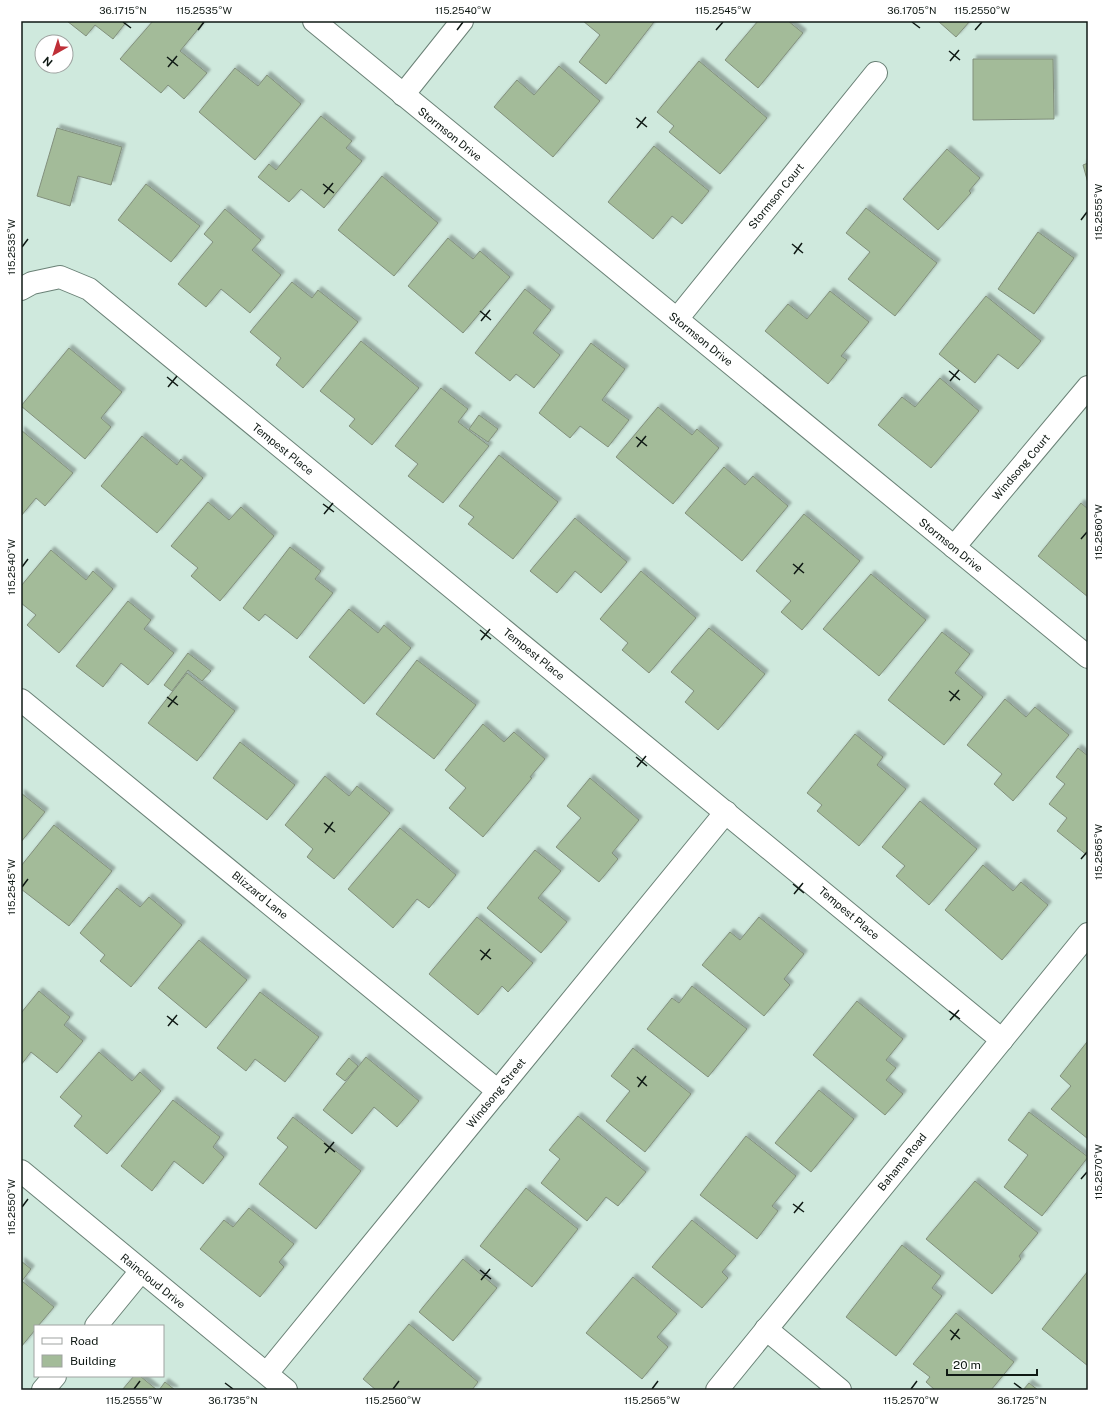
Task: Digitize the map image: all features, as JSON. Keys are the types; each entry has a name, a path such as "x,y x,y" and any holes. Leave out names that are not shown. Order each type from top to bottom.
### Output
{"street":[{"name":"Stormson Drive","path":"314,21 1088,657"},
{"path":"403,95 462,21"},
{"name":"Stormson Court","path":"677,319 876,73"},
{"name":"Tempest Place","path":"21,289 32,283 60,277 88,289 1002,1040"},
{"name":"Windsong Court","path":"954,547 1088,387"},
{"name":"Blizzard Lane","path":"21,700 498,1091"},
{"name":"Windsong Street","path":"266,1373 726,812"},
{"name":"Bahama Road","path":"716,1390 1088,934"},
{"name":"Raincloud Drive","path":"21,1171 286,1390"},
{"path":"97,1325 141,1271"},
{"path":"766,1329 840,1390"},
{"path":"43,1390 53,1377"}],"building":[{"path":"67,21 127,21 113,39 95,25 86,36"},
{"path":"153,21 201,21 203,23 180,51 207,73 184,99 168,85 161,93 120,59"},
{"path":"583,21 654,22 606,84 579,62 600,35"},
{"path":"758,21 788,21 803,33 758,88 725,60"},
{"path":"938,21 970,21 956,37"},
{"path":"973,59 1053,59 1054,119 973,120"},
{"path":"699,61 767,118 720,174 669,132 674,126 657,112"},
{"path":"559,66 600,101 553,157 494,107 517,80 534,95"},
{"path":"235,68 258,86 267,75 301,104 255,160 199,112"},
{"path":"321,116 352,141 346,148 362,161 324,208 301,189 289,202 258,177 269,164 276,170"},
{"path":"57,128 122,147 111,185 78,176 70,206 37,196"},
{"path":"654,146 709,191 682,224 672,216 653,239 608,202"},
{"path":"947,149 980,178 969,191 971,193 938,230 903,199"},
{"path":"1088,163 1088,183 1083,165"},
{"path":"382,176 438,223 394,276 338,230"},
{"path":"146,184 200,226 171,262 118,220"},
{"path":"866,208 937,263 895,316 848,279 870,252 846,233"},
{"path":"225,209 261,240 252,250 281,275 250,313 221,289 206,307 178,284 213,242 204,234"},
{"path":"1038,232 1074,258 1034,314 998,289"},
{"path":"448,238 473,259 480,251 510,277 463,333 408,286"},
{"path":"292,282 312,298 318,290 358,322 303,388 276,365 281,358 250,332"},
{"path":"525,289 551,310 533,333 560,355 534,388 516,374 510,381 475,353"},
{"path":"830,291 869,322 841,356 847,360 828,384 765,331 788,304 807,319"},
{"path":"986,296 1041,341 1018,369 998,354 975,383 939,354"},
{"path":"361,341 419,388 372,445 349,426 355,419 320,391"},
{"path":"591,343 625,369 602,400 629,420 608,447 580,426 570,438 539,413"},
{"path":"69,348 122,392 101,418 111,427 85,459 21,406"},
{"path":"940,378 979,411 931,468 878,425 902,397 915,407"},
{"path":"441,388 468,409 458,422 489,446 443,503 408,476 418,464 395,446"},
{"path":"658,407 692,435 697,429 719,448 673,504 616,457"},
{"path":"479,415 498,429 488,442 469,429"},
{"path":"21,430 73,473 45,506 36,498 21,516"},
{"path":"142,436 177,465 181,459 203,478 157,533 101,486"},
{"path":"499,455 558,502 513,559 468,524 474,517 459,506"},
{"path":"724,467 745,485 753,476 788,506 742,561 685,513"},
{"path":"208,502 229,520 241,507 274,536 220,601 191,576 198,568 171,546"},
{"path":"1081,503 1088,509 1088,597 1038,556"},
{"path":"804,514 860,561 802,630 781,612 791,601 756,571"},
{"path":"575,518 627,562 601,593 575,571 557,593 530,571"},
{"path":"290,547 321,571 315,579 333,593 297,639 265,614 259,621 243,608"},
{"path":"51,550 86,580 93,571 113,589 59,653 27,625 36,615 21,603 21,586"},
{"path":"641,571 696,618 649,673 622,650 628,643 600,619"},
{"path":"871,574 926,620 879,676 823,629"},
{"path":"128,601 151,620 144,629 174,653 148,685 121,663 103,687 76,666"},
{"path":"349,609 378,633 384,625 411,648 364,704 309,657"},
{"path":"709,628 765,674 718,730 685,702 694,691 671,672"},
{"path":"942,632 970,654 955,673 983,697 944,745 888,700"},
{"path":"188,653 211,671 202,681 188,670 172,691 164,685"},
{"path":"417,660 476,705 434,759 376,714"},
{"path":"187,673 235,711 197,761 148,723"},
{"path":"1005,699 1026,717 1035,707 1069,735 1013,801 994,784 1002,774 967,745"},
{"path":"483,724 504,742 514,732 545,759 530,777 532,778 483,837 449,808 466,788 445,770"},
{"path":"855,734 883,757 877,765 906,789 859,846 817,811 822,805 807,793"},
{"path":"240,742 295,785 267,820 213,778"},
{"path":"1078,748 1088,756 1088,856 1057,831 1067,818 1049,804 1065,784 1056,777"},
{"path":"325,776 349,796 357,786 390,813 334,879 307,857 313,849 285,825"},
{"path":"590,778 639,820 612,853 618,859 599,882 556,847 581,818 567,806"},
{"path":"21,793 45,812 21,842"},
{"path":"920,801 977,849 929,905 896,876 905,866 882,847"},
{"path":"54,825 112,871 69,926 21,889 21,866"},
{"path":"400,828 456,875 429,908 417,899 393,928 348,889"},
{"path":"535,850 561,871 538,898 567,922 541,953 487,908"},
{"path":"983,865 1013,891 1021,882 1048,905 1002,960 945,910"},
{"path":"117,888 140,907 149,897 182,925 131,987 100,961 105,955 80,933"},
{"path":"477,917 533,963 508,992 502,986 478,1015 429,974"},
{"path":"759,917 804,954 784,979 790,985 764,1016 702,965 730,932 740,940"},
{"path":"199,940 247,980 206,1028 158,988"},
{"path":"692,986 747,1029 708,1077 647,1029 672,998 679,1003"},
{"path":"39,991 70,1017 64,1025 83,1041 57,1073 31,1052 21,1065 21,1013"},
{"path":"260,992 319,1037 285,1082 255,1059 246,1071 217,1048"},
{"path":"857,1001 903,1039 886,1060 896,1068 886,1080 903,1094 885,1115 813,1055"},
{"path":"1087,1042 1088,1139 1051,1109 1071,1086 1060,1076"},
{"path":"633,1048 691,1094 645,1152 606,1121 630,1091 611,1076"},
{"path":"99,1052 132,1081 140,1072 161,1091 107,1154 74,1126 82,1116 60,1097"},
{"path":"366,1057 419,1101 397,1127 374,1107 352,1134 323,1110"},
{"path":"349,1058 358,1066 345,1081 336,1074"},
{"path":"819,1090 854,1119 811,1172 775,1143"},
{"path":"173,1100 220,1137 213,1147 224,1157 203,1184 174,1161 152,1191 121,1166"},
{"path":"1029,1112 1088,1157 1042,1216 1004,1187 1028,1155 1008,1140"},
{"path":"578,1116 646,1172 618,1206 606,1197 587,1221 541,1183 560,1159 549,1150"},
{"path":"293,1117 361,1171 316,1229 259,1184 288,1147 277,1138"},
{"path":"746,1136 796,1176 772,1206 778,1211 757,1239 700,1195"},
{"path":"975,1181 1038,1233 1019,1256 1021,1259 992,1294 926,1239"},
{"path":"526,1188 578,1229 532,1287 480,1246"},
{"path":"249,1208 294,1244 279,1262 284,1267 260,1297 200,1249 224,1220 233,1227"},
{"path":"692,1220 736,1256 722,1272 728,1278 702,1308 652,1267"},
{"path":"902,1245 941,1276 932,1288 942,1296 896,1356 846,1317"},
{"path":"463,1259 497,1288 453,1341 419,1312"},
{"path":"21,1261 31,1269 22,1281 54,1307 39,1325 34,1325 34,1331 21,1347"},
{"path":"1088,1271 1088,1366 1042,1329"},
{"path":"633,1277 677,1314 657,1337 668,1347 642,1379 586,1333"},
{"path":"956,1313 1014,1362 991,1390 935,1390 926,1382 930,1377 913,1364"},
{"path":"409,1324 478,1382 472,1390 376,1390 363,1379"},
{"path":"133,1377 141,1377 157,1390 122,1390"},
{"path":"165,1382 175,1390 159,1390"},
{"path":"1029,1383 1038,1390 1023,1390"}]}
